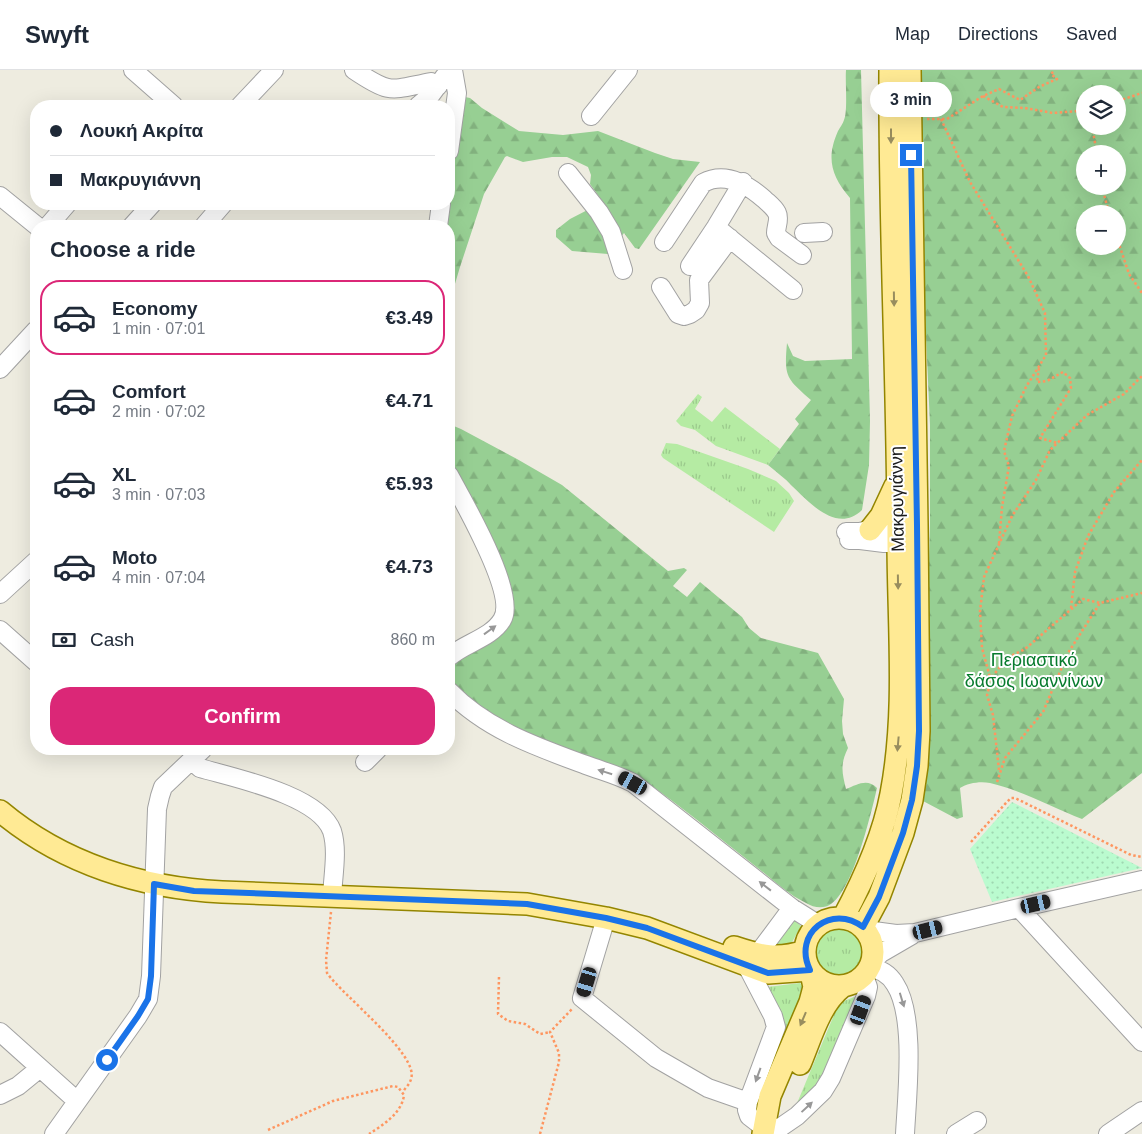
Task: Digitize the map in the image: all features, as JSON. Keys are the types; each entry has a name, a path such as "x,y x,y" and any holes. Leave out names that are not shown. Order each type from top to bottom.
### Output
{"main road":[{"name":"Μακρυγιάννη","path":"864,929 879,897 903,833 912,800 917,766 919,731 907,534 898,481 890,70"},
{"name":"Μακρυγιάννη","path":"843,918 860,887 882,827 891,796 896,765 907,534 910,70"},
{"path":"870,530 886,508 898,481"},
{"path":"2,818 63,854 116,874 154,884 199,891 527,904 606,918 647,928 752,961 771,973 809,964"},
{"path":"835,918 854,921 864,929 873,945 869,968 854,984 842,987 833,994 825,1007 783,1103 764,1131 770,1096 810,1002 814,988 809,964 809,936 819,925 835,918"},
{"path":"809,964 824,983 842,987"}],"street":[{"path":"133,70 167,100"},
{"path":"246,100 274,70"},
{"path":"354,70 382,86 397,90 431,82 438,86"},
{"path":"372,70 382,86"},
{"path":"591,116 628,70"},
{"path":"424,100 452,74"},
{"path":"452,74 457,101 455,113"},
{"path":"568,173 611,232 623,270"},
{"path":"664,242 704,183 718,178 743,182 752,188 777,213 776,233 779,238 802,255"},
{"path":"660,287 678,314 684,316 696,310 700,303 699,280 723,233 743,182"},
{"path":"0,196 30,220"},
{"path":"53,220 62,210"},
{"path":"137,220 147,210"},
{"path":"209,220 219,210"},
{"path":"804,233 823,232"},
{"path":"690,266 723,233"},
{"path":"723,233 793,290"},
{"path":"0,369 30,336"},
{"path":"455,491 493,562 504,596 506,612 494,628 455,653"},
{"path":"870,530 907,534 880,543 846,536 870,530"},
{"path":"0,594 30,566"},
{"path":"0,630 30,657"},
{"path":"455,697 479,717 508,734 633,783 792,908 819,925"},
{"path":"54,1134 138,1016 148,999 151,976 157,810 164,787 197,755"},
{"path":"197,755 200,768 285,794 304,803 322,817 330,827 334,842 332,896"},
{"path":"365,762 372,755"},
{"path":"864,929 879,933 915,933 1142,880"},
{"path":"792,908 752,961 776,1027 748,1102 747,1110 749,1116 764,1131 778,1128 791,1121 827,1086 866,996 869,968 881,953 915,933"},
{"path":"1019,908 1142,1042"},
{"path":"606,918 582,998 656,1058 708,1088 748,1102"},
{"path":"869,968 882,971 889,976 896,985 903,1003 907,1036 906,1127"},
{"path":"0,1032 77,1102"},
{"path":"0,1094 18,1086 40,1068"},
{"path":"1108,1134 1142,1111"},
{"path":"956,1134 977,1120"}],"path":[{"path":"911,118 947,119 983,96 999,90 1020,100 1039,87 1057,79 1051,74 1055,70"},
{"path":"1126,99 1142,92"},
{"path":"983,96 1003,107 1025,108 1053,113 1076,111"},
{"path":"941,119 970,182 1028,276 1045,313 1046,355 1012,416 1004,451 1009,466 1002,507 999,544"},
{"path":"1123,255 1129,274 1142,292"},
{"path":"1039,366 1037,382 1047,381 1063,372 1070,378 1071,388 1040,438 1057,443"},
{"path":"991,681 982,648 980,611 984,577 1012,516 1036,480 1050,450 1087,415 1124,394 1142,376"},
{"path":"1071,609 1075,572 1088,536 1114,492 1142,460"},
{"path":"999,772 994,715 987,695 992,677 1007,658 1025,649 1083,599 1100,603 1142,593"},
{"path":"996,782 1005,758 1043,712 1068,652 1100,603"},
{"path":"970,842 1011,798 1015,798 1131,855 1142,856"},
{"path":"332,896 326,973 400,1048 410,1065 412,1073 412,1079 402,1092"},
{"path":"499,977 498,1014 508,1021 525,1024 540,1034 550,1032 582,998"},
{"path":"540,1134 559,1062 559,1053 550,1032"},
{"path":"268,1130 333,1100 393,1086 398,1087 402,1092 402,1106 386,1122 369,1134"}],"green space":[{"path":"846,70 861,70 870,421 869,465 862,510 853,517 843,519 824,513 815,507 768,465 799,424 795,419 811,400 796,387 789,376 786,363 787,343 793,356 805,361 852,359 850,198 838,182 832,166 834,141 845,116"},
{"name":"Περιαστικό δάσος Ιωαννίνων","path":"920,70 1142,70 1142,773 1082,819 1036,799 986,782 978,782 960,788 963,817 957,819 923,801 930,524 930,425 923,270"},
{"path":"465,97 470,98 482,108 519,131 563,135 598,131 673,159 700,162 639,249 635,248 624,233 608,254 572,251 556,237 556,230 570,219 603,202 590,184 591,175 588,167 567,157 552,157 523,162 507,156 484,194 455,284 455,220 443,220 447,210 455,210 455,137 459,111"},
{"path":"698,394 702,397 695,409 712,422 725,407 780,449 768,465 716,446 695,430 681,426 676,421"},
{"path":"455,426 562,485 668,571 684,568 687,570 673,586 687,597 700,582 742,617 749,628 761,638 818,653 844,699 843,734 848,748 843,768 846,789 866,783 877,788 866,832 854,868 839,896 825,907 809,905 779,886 685,810 642,779 493,719 455,686 455,662 505,630 511,622 513,606 455,474"},
{"path":"666,443 677,444 776,481 789,493 794,501 774,532 663,458 661,455"},
{"path":"1012,802 1142,868 992,902 970,849"},
{"path":"792,918 801,926 791,944 768,947"},
{"path":"840,928 849,930 860,939 865,953 863,962 854,973 840,978 831,976 820,967 815,953 817,944 826,933"},
{"path":"800,983 804,991 763,1088 779,1036 767,987"},
{"path":"854,997 857,998 822,1084 795,1108 839,1003"}],"route":[{"path":"107,1060 148,999 151,976 154,884 194,891 470,900 527,904 606,918 647,928 747,966 771,973 810,970 805,957 806,943 813,930 826,920 835,918 849,919 863,927 879,897 903,833 912,800 917,766 919,731 917,525 911,155"}]}
